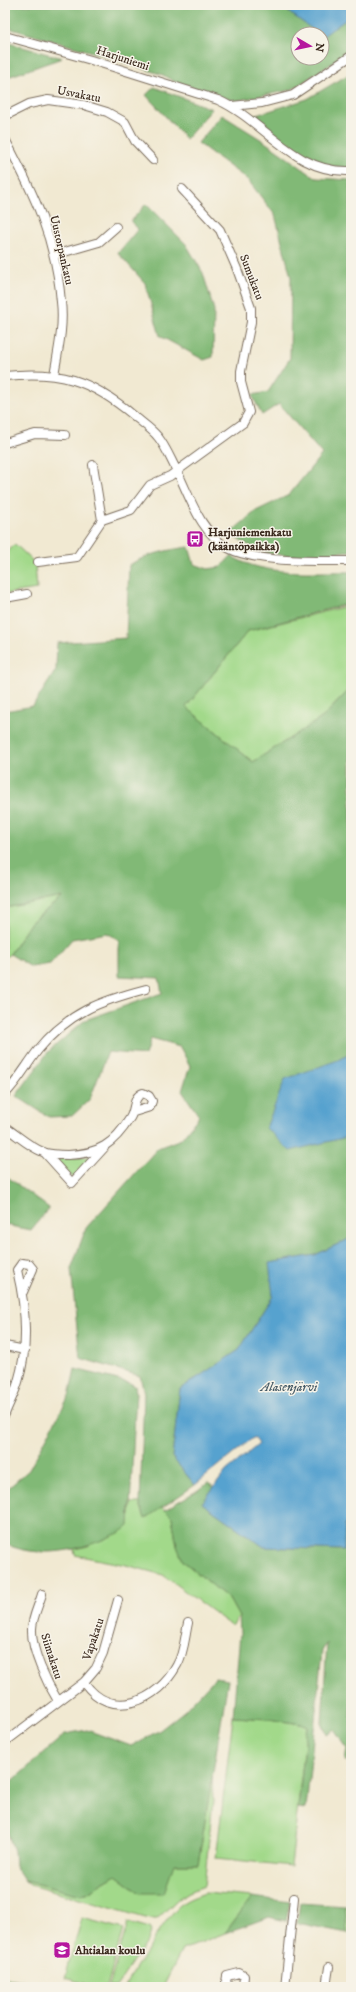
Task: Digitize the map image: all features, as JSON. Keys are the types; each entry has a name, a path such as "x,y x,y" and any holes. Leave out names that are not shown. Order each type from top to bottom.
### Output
{"street":[{"name":"Harjuniemi","path":"5,36 91,60 232,106 298,158 327,169 351,171"},
{"name":"Harjuniemi","path":"232,106 262,103 293,95 351,56"},
{"name":"Usvakatu","path":"5,116 29,104 48,100 84,105 107,112 125,122 135,141 153,160"},
{"name":"Uustorpankatu","path":"5,139 30,186 43,215 54,255 62,303 61,331 54,375"},
{"name":"Sumukatu","path":"176,470 243,423 249,412 241,382 241,371 252,322 251,308 237,269 220,230 182,189"},
{"path":"54,255 99,242 116,227"},
{"path":"5,376 24,374 54,375 82,383 111,396 158,436 204,527 228,547 246,554 273,558 305,561 351,561"},
{"path":"5,443 35,434 66,435"},
{"path":"93,465 102,520"},
{"path":"38,562 76,557 102,520 131,510 150,485 170,476 176,470"},
{"path":"5,598 27,594"},
{"path":"5,1094 38,1050 58,1029 82,1012 109,999 146,989"},
{"path":"44,1152 47,1158 72,1183 124,1128 134,1112"},
{"path":"5,1127 44,1152 60,1155 90,1153 105,1147"},
{"path":"5,1414 18,1383 25,1350 23,1292"},
{"path":"5,1346 25,1350"},
{"name":"Siimakatu","path":"42,1594 32,1628 32,1638 46,1681 58,1702"},
{"name":"Vapakatu","path":"5,1742 84,1682 96,1668 103,1653 118,1600"},
{"path":"84,1682 92,1694 106,1701 118,1704 131,1704 148,1697 164,1684 178,1664 188,1623"},
{"path":"285,1987 294,1898"},
{"path":"326,1987 329,1967"},
{"path":"229,1987 226,1982 227,1976 239,1973 244,1976 243,1987"}],"green space":[{"path":"5,5 279,5 308,26 290,26 290,66 328,66 291,90 235,101 173,81 163,75 99,54 5,27"},
{"path":"351,16 351,51 330,65 330,30"},
{"path":"5,42 62,58 5,78"},
{"path":"351,73 351,168 328,166 311,158 302,157 250,117 307,99"},
{"path":"154,87 212,109 186,139 146,95"},
{"path":"222,115 262,140 316,178 351,180 351,551 293,556 281,555 255,548 229,534 256,511 289,495 322,454 279,404 262,415 252,395 268,392 290,358 291,277 275,215 248,180 198,143"},
{"path":"146,204 186,244 203,273 214,310 213,357 204,360 160,336 145,283 118,253 138,229 131,221"},
{"path":"15,544 35,563 37,589 5,594 5,555"},
{"path":"189,547 194,564 208,569 221,567 231,556 245,563 274,570 290,572 351,572 351,603 248,631 186,707 253,762 323,717 351,688 351,1053 341,1059 290,1150 351,1136 351,1238 315,1255 270,1263 273,1296 239,1350 180,1389 172,1457 195,1485 145,1519 140,1503 144,1393 140,1376 80,1358 71,1269 86,1228 158,1148 181,1139 199,1116 182,1091 190,1066 180,1047 150,1039 145,1055 108,1052 90,1099 72,1116 49,1117 16,1096 48,1052 85,1020 162,993 159,978 119,976 119,940 107,933 72,939 50,964 31,967 10,954 31,922 63,897 5,908 5,711 33,706 56,670 57,643 126,638 129,565 158,553"},
{"path":"347,606 351,613 351,688 323,717 253,762 186,707 248,631"},
{"path":"64,896 31,922 10,954 5,958 5,908"},
{"path":"53,1157 92,1157 78,1174 72,1177"},
{"path":"5,1175 49,1208 31,1230 5,1225"},
{"path":"75,1369 130,1383 135,1386 136,1392 129,1526 120,1532 93,1544 55,1552 30,1551 5,1544 5,1491 29,1470 69,1396"},
{"path":"208,1483 214,1487 202,1503 264,1547 344,1550 345,1524 351,1519 351,1763 345,1760 347,1748 334,1729 327,1735 322,1723 327,1643 322,1651 306,1809 298,1808 307,1725 269,1719 233,1717 240,1633 239,1617 229,1599 183,1561 177,1546 172,1517 165,1510"},
{"path":"131,1503 140,1503 145,1518 162,1507 172,1517 177,1546 183,1561 229,1599 239,1617 232,1626 163,1575 126,1565 75,1555 74,1549 88,1546 130,1516"},
{"path":"215,1678 228,1680 198,1864 174,1864 164,1893 140,1893 116,1875 82,1895 25,1881 15,1866 14,1851 5,1825 5,1783 9,1784 65,1734 87,1730 131,1746 160,1730 184,1711"},
{"path":"233,1717 269,1719 307,1725 291,1866 216,1858"},
{"path":"212,1776 213,1801 204,1886 189,1892 178,1899 157,1919 149,1919 30,1885 25,1881 82,1895 116,1875 140,1893 174,1864 198,1864"},
{"path":"205,1893 252,1897 225,1933 182,1950 163,1987 124,1987 165,1922 180,1905"},
{"path":"252,1897 290,1902 286,1921 269,1917 225,1933"},
{"path":"300,1903 345,1906 347,1933 297,1923"},
{"path":"345,1906 351,1907 351,1934 347,1933"},
{"path":"82,1918 123,1929 107,1987 97,1987 65,1978"},
{"path":"128,1922 150,1928 152,1931 147,1941 116,1987 109,1987"},
{"path":"5,1978 38,1982 41,1987 5,1987"}],"water":[{"path":"279,5 351,5 351,16 330,31 330,26 308,26"},
{"path":"351,1053 351,1136 290,1151 266,1128 285,1079 341,1059"},
{"name":"Alasenjärvi","path":"351,1238 351,1519 345,1524 344,1550 264,1547 202,1503 226,1471 259,1444 254,1437 195,1485 172,1457 180,1389 239,1350 273,1296 269,1263 315,1255"}],"place":[{"name":"Harjuniemenkatu (kääntöpaikka)","path":"195,539"},
{"name":"Ahtialan koulu","path":"62,1950"}]}
